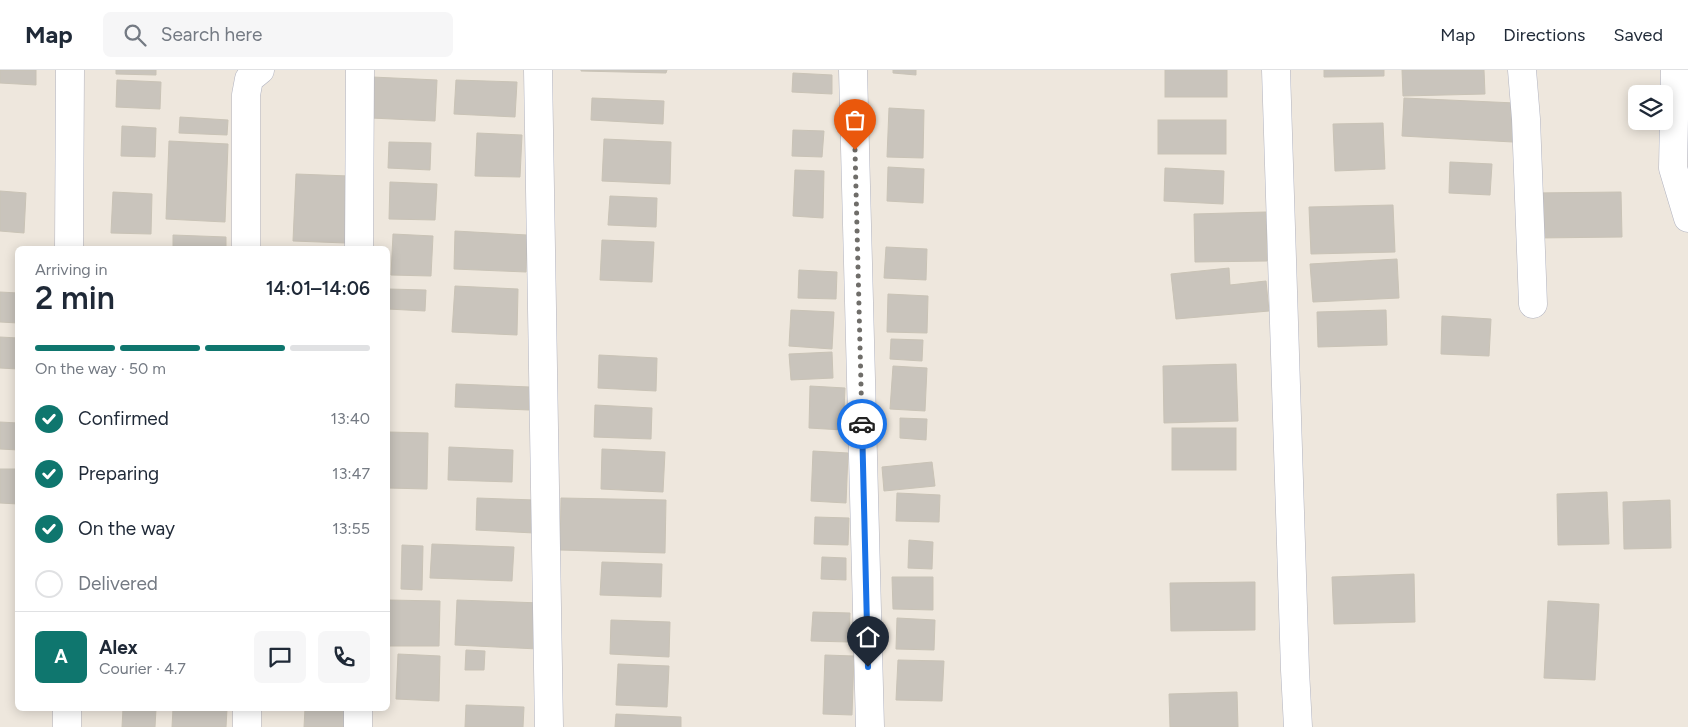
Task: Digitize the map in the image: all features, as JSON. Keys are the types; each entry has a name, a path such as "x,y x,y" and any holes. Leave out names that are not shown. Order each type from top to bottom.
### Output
{"street":[{"path":"70,70 70,246"},
{"path":"246,246 246,95 249,79 260,70"},
{"path":"359,246 360,70"},
{"path":"538,70 549,727"},
{"path":"853,70 870,727"},
{"path":"1276,70 1294,670 1298,727"},
{"path":"1522,70 1526,120 1533,304"},
{"path":"1674,70 1673,168 1688,218"},
{"path":"67,711 67,727"},
{"path":"247,711 247,727"},
{"path":"358,711 358,727"}],"building":[{"path":"0,70 36,70 36,85 0,83"},
{"path":"116,70 156,70 156,75 116,74"},
{"path":"581,70 667,70 666,73"},
{"path":"893,70 916,70 916,75 893,73"},
{"path":"1165,70 1227,70 1227,97 1165,97"},
{"path":"1324,70 1384,70 1384,76 1324,77"},
{"path":"1402,70 1484,70 1485,94 1403,96"},
{"path":"793,73 832,75 832,94 792,92"},
{"path":"372,77 437,80 435,121 371,118"},
{"path":"117,80 161,82 160,109 116,107"},
{"path":"456,80 517,82 515,117 454,114"},
{"path":"592,98 664,101 663,124 591,120"},
{"path":"1404,98 1515,103 1513,142 1402,136"},
{"path":"889,108 924,110 923,158 887,157"},
{"path":"180,117 228,120 227,135 179,133"},
{"path":"1158,120 1226,120 1226,154 1158,154"},
{"path":"1383,123 1385,169 1335,171 1333,124"},
{"path":"122,126 156,128 155,157 121,156"},
{"path":"793,130 824,131 822,157 792,156"},
{"path":"477,133 522,135 520,177 475,176"},
{"path":"604,139 671,142 670,184 602,181"},
{"path":"169,141 228,144 225,222 166,219"},
{"path":"389,142 431,143 430,170 388,168"},
{"path":"1450,162 1492,164 1490,195 1449,193"},
{"path":"888,167 924,169 923,203 887,201"},
{"path":"1165,168 1224,171 1223,204 1164,201"},
{"path":"795,170 824,171 823,218 793,216"},
{"path":"296,174 349,176 346,243 293,241"},
{"path":"390,182 437,184 435,220 389,219"},
{"path":"0,191 26,193 24,233 0,231"},
{"path":"113,192 152,194 151,234 111,233"},
{"path":"1621,192 1622,237 1536,238 1535,193"},
{"path":"610,196 657,198 656,227 608,225"},
{"path":"1393,205 1395,252 1311,254 1309,207"},
{"path":"1266,212 1267,261 1195,262 1194,214"},
{"path":"455,231 527,235 526,272 454,269"},
{"path":"393,234 433,236 431,276 391,275"},
{"path":"173,235 226,237 226,246 173,246"},
{"path":"602,240 654,242 652,282 600,280"},
{"path":"886,247 927,249 926,280 884,278"},
{"path":"1397,259 1399,298 1313,302 1310,264"},
{"path":"1229,268 1230,285 1266,281 1269,311 1176,319 1171,274"},
{"path":"799,270 837,272 836,299 798,298"},
{"path":"455,286 518,289 517,335 452,332"},
{"path":"390,289 426,290 425,311 390,309"},
{"path":"0,292 15,293 15,323 0,322"},
{"path":"888,294 928,296 927,333 887,332"},
{"path":"791,310 834,312 832,349 789,346"},
{"path":"1386,310 1387,345 1318,347 1317,312"},
{"path":"1442,316 1491,319 1489,356 1441,354"},
{"path":"0,337 15,338 15,369 0,368"},
{"path":"891,339 923,340 922,361 890,359"},
{"path":"832,352 833,378 791,380 789,354"},
{"path":"599,355 657,358 656,391 598,388"},
{"path":"1236,364 1238,421 1164,423 1163,366"},
{"path":"893,366 927,368 925,411 890,409"},
{"path":"456,384 530,387 529,410 455,407"},
{"path":"810,386 845,388 843,430 809,428"},
{"path":"595,405 652,408 651,439 594,437"},
{"path":"900,418 927,419 926,440 900,438"},
{"path":"0,422 15,423 15,450 0,449"},
{"path":"1172,428 1236,428 1236,470 1172,470"},
{"path":"390,432 428,433 427,489 390,488"},
{"path":"449,447 513,450 512,482 448,480"},
{"path":"602,449 665,452 663,492 601,489"},
{"path":"813,451 848,453 846,503 811,501"},
{"path":"932,462 935,486 884,491 882,467"},
{"path":"0,469 15,469 15,504 0,503"},
{"path":"1607,492 1609,544 1558,545 1557,494"},
{"path":"897,493 940,495 939,522 896,521"},
{"path":"477,498 535,500 534,533 476,530"},
{"path":"561,498 666,500 665,553 560,550"},
{"path":"1670,500 1671,548 1624,549 1623,502"},
{"path":"815,517 849,518 848,545 814,544"},
{"path":"909,540 933,542 932,569 908,568"},
{"path":"432,544 514,547 512,581 430,578"},
{"path":"402,545 423,546 422,590 401,589"},
{"path":"822,557 846,558 846,580 821,579"},
{"path":"602,562 662,564 661,597 600,595"},
{"path":"1414,574 1415,622 1334,624 1332,577"},
{"path":"892,577 933,577 933,610 893,609"},
{"path":"1255,582 1255,630 1171,631 1170,583"},
{"path":"390,600 440,601 439,646 390,646"},
{"path":"457,600 541,603 538,649 455,645"},
{"path":"1548,601 1599,604 1595,680 1544,678"},
{"path":"813,612 850,613 849,642 811,641"},
{"path":"897,618 935,620 934,650 896,649"},
{"path":"611,620 670,622 669,657 610,654"},
{"path":"466,650 485,651 484,670 465,670"},
{"path":"398,654 440,656 439,701 396,699"},
{"path":"825,655 854,656 852,715 823,714"},
{"path":"898,660 944,661 942,701 896,700"},
{"path":"618,664 669,666 667,707 616,705"},
{"path":"1237,692 1238,727 1170,727 1169,694"},
{"path":"466,705 524,707 523,727 465,727"},
{"path":"123,711 156,711 155,727 122,727"},
{"path":"173,711 227,711 226,727 172,727"},
{"path":"305,711 345,711 345,727 304,727"},
{"path":"616,714 681,717 681,727 615,727"}],"way so far":[{"path":"855,150 862,424"}],"route":[{"path":"862,424 868,667"}]}
